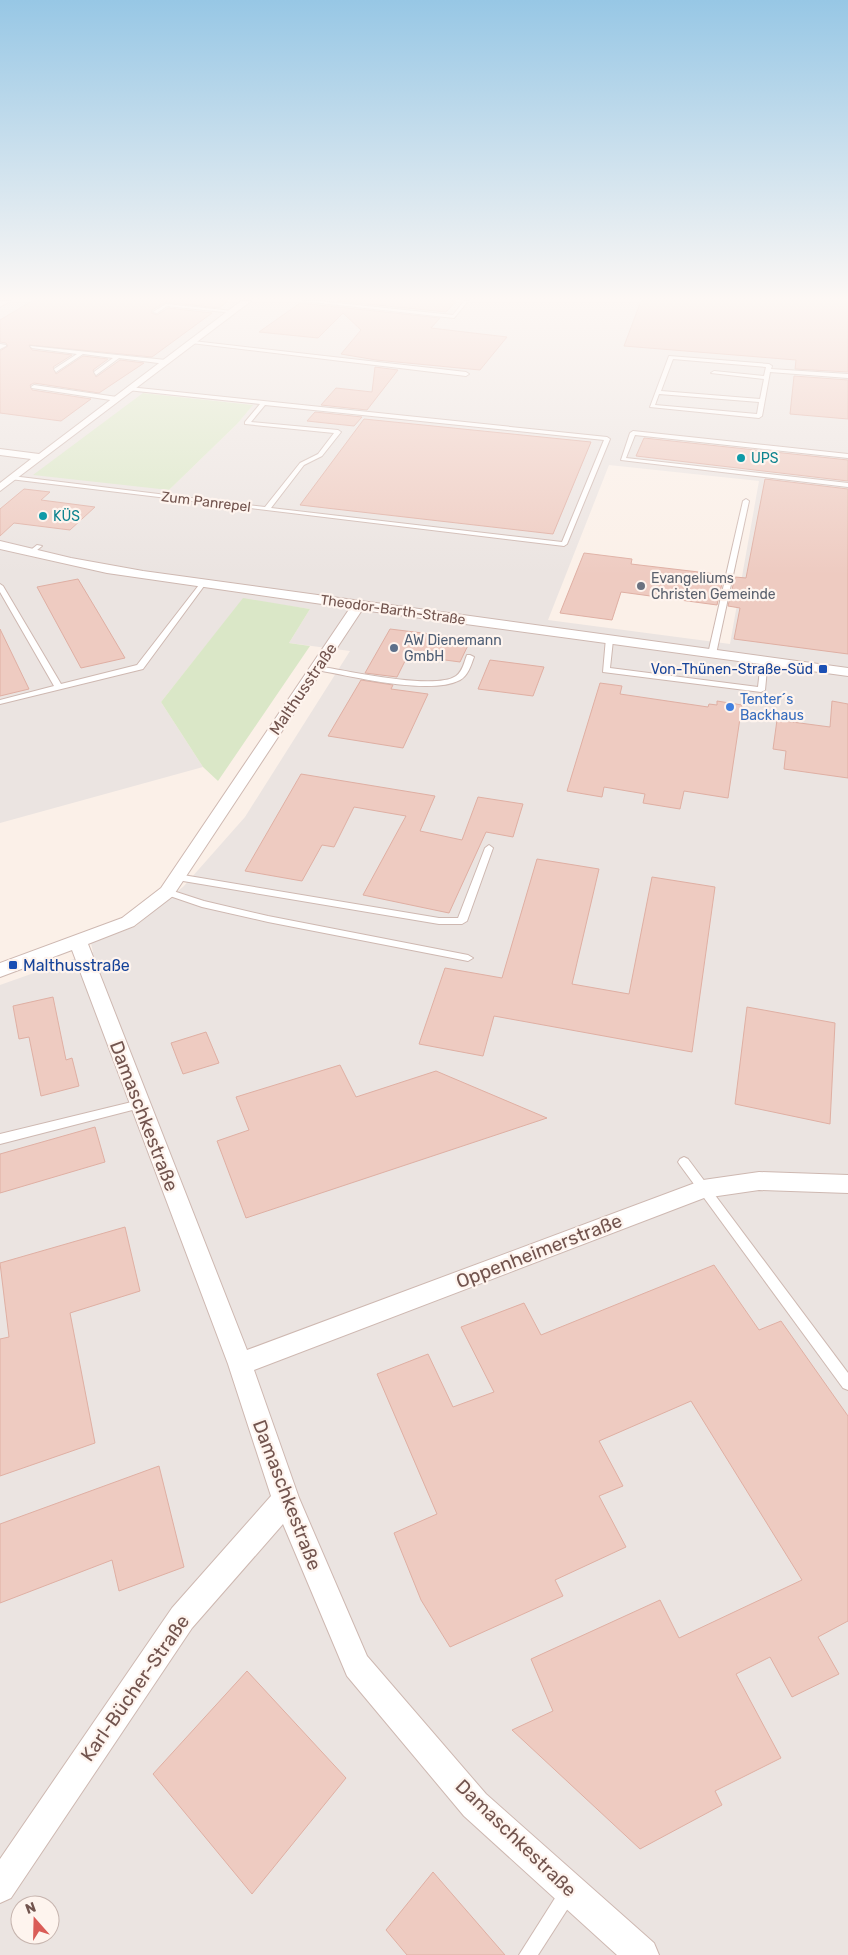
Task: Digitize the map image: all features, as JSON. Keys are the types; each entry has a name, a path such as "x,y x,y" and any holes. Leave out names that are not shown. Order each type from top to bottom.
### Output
{"street":[{"path":"0,488 126,392"},
{"path":"0,452 40,457"},
{"name":"Theodor-Barth-Straße","path":"0,545 204,582 608,640 848,672"},
{"name":"Malthusstraße","path":"0,970 128,922 167,892 359,605"},
{"name":"Damaschkestraße","path":"78,942 240,1364 286,1500 357,1666 475,1805 642,1955"},
{"name":"Oppenheimerstraße","path":"240,1364 703,1189 759,1181 848,1184"},
{"name":"Karl-Bücher-Straße","path":"0,1887 182,1618 286,1500"}],"lane":[{"path":"70,392 117,399"},
{"path":"161,392 607,439 564,544 267,509"},
{"path":"658,392 652,406 759,416 764,392"},
{"path":"660,392 762,402"},
{"name":"Zum Panrepel","path":"12,478 267,509 302,464 320,455 338,432 246,423 264,403"},
{"path":"848,456 633,433 623,459 848,486"},
{"path":"712,654 746,500"},
{"path":"0,702 140,667 204,582"},
{"path":"0,586 59,687"},
{"path":"608,640 606,670 762,690 765,661"},
{"path":"317,668 432,684 458,678 467,668 470,657"},
{"path":"177,877 440,921 462,921 488,848"},
{"path":"167,892 202,904 258,917 468,958"},
{"path":"0,1139 140,1104"},
{"path":"684,1162 848,1384"},
{"path":"528,1955 569,1890"}],"shaded area":[{"path":"0,392 848,392 848,1955 0,1955 0,985 93,952 91,943 136,926 184,886 245,817 350,651 289,643 310,609 243,599 161,702 203,767 0,823","holes":["143,393 252,406 238,423 169,490","609,465 759,481 730,644 548,620"]}],"green space":[{"path":"143,393 253,405 238,423 169,490 33,475"},
{"path":"243,598 310,609 289,643 310,646 218,781 203,767 161,702"}],"building":[{"path":"0,392 47,392 91,399 61,421 0,413"},
{"path":"332,392 381,392 367,410 321,405"},
{"path":"792,392 848,392 848,419 790,414"},
{"path":"315,412 362,417 354,426 307,421"},
{"path":"364,419 591,442 553,534 300,505"},
{"name":"UPS","path":"644,438 848,460 848,481 636,456"},
{"path":"765,479 848,489 848,654 734,639 740,608 728,606 735,577 746,578"},
{"name":"KÜS","path":"24,489 50,492 41,500 95,507 70,530 14,523 0,536 0,509"},
{"path":"584,553 632,559 631,564 724,575 717,605 621,592 612,620 560,613"},
{"path":"78,579 125,658 81,668 37,587"},
{"path":"0,629 29,689 0,696"},
{"path":"390,629 471,639 460,662 408,655 397,677 365,673"},
{"path":"490,660 544,667 533,696 478,689"},
{"path":"361,680 393,685 391,689 428,694 403,748 328,736"},
{"path":"600,683 622,686 620,694 708,707 709,704 717,705 717,701 742,705 728,798 684,791 680,809 643,803 645,794 604,787 602,797 567,791"},
{"path":"832,701 848,704 848,778 784,769 786,751 773,749 777,720 830,727"},
{"path":"301,774 435,796 420,831 462,840 478,797 523,804 513,837 486,832 449,913 363,895 406,816 354,807 334,847 322,845 302,881 245,871"},
{"path":"537,859 599,869 572,984 629,994 652,877 715,887 692,1052 494,1016 483,1056 419,1044 445,968 502,978"},
{"path":"53,997 66,1060 72,1058 79,1086 41,1096 29,1037 19,1039 13,1006"},
{"path":"747,1007 835,1023 830,1124 735,1104"},
{"path":"206,1032 219,1063 183,1074 171,1043"},
{"path":"340,1065 356,1097 436,1071 547,1118 246,1218 217,1141 249,1130 236,1097"},
{"path":"95,1127 105,1162 0,1193 0,1154"},
{"path":"125,1227 140,1291 70,1313 95,1443 0,1476 0,1339 9,1337 0,1263"},
{"path":"714,1265 759,1330 781,1321 848,1416 848,1621 818,1637 839,1674 792,1697 770,1657 736,1674 781,1758 715,1791 722,1805 640,1849 512,1730 553,1711 531,1659 660,1600 679,1638 802,1580 691,1401 599,1441 623,1486 599,1496 626,1547 555,1580 563,1596 450,1647 421,1600 394,1533 437,1514 377,1374 428,1354 453,1407 494,1392 461,1327 524,1303 541,1335"},
{"path":"159,1466 184,1567 119,1591 112,1560 0,1603 0,1524"},
{"path":"247,1671 346,1778 252,1894 153,1774"},
{"path":"433,1872 505,1955 407,1955 386,1930"}],"place":[{"name":"UPS","path":"741,458"},
{"name":"KÜS","path":"43,516"},
{"name":"Evangeliums Christen Gemeinde","path":"641,586"},
{"name":"AW Dienemann GmbH","path":"394,648"},
{"name":"Von-Thünen-Straße-Süd","path":"823,669"},
{"name":"Tenter´s Backhaus","path":"730,707"},
{"name":"Malthusstraße","path":"13,965"}]}
